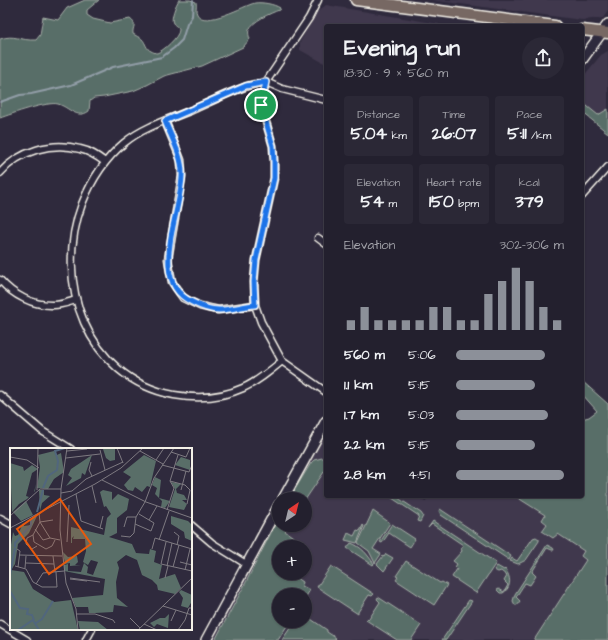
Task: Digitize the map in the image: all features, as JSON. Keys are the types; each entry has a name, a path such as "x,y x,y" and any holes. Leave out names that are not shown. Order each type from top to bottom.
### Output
{"main road":[{"path":"356,0 540,24"},
{"path":"584,30 606,30"},
{"path":"584,58 606,30"},
{"path":"287,492 324,426"},
{"path":"206,640 272,518"}],"street":[{"path":"318,0 309,18 266,82 261,105 273,146 274,178 256,260 254,282 255,305 261,322 282,361 324,391"},
{"path":"282,361 264,376 242,388 214,397 189,398 165,393 138,383 117,369 101,352 85,325 76,300 71,268 72,243 77,217 88,189 105,162 125,142 145,130 246,86 266,82 282,89 324,100"},
{"path":"165,121 181,160 182,176 168,259 172,282 183,298 200,306 218,310 255,305"},
{"path":"0,173 16,159 32,151 46,148 79,148 92,153 105,162"},
{"path":"584,194 608,167"},
{"path":"318,238 324,242"},
{"path":"0,280 19,297 35,303 55,305 76,300"},
{"path":"0,395 42,431 69,448"},
{"path":"0,518 10,523"},
{"path":"192,526 214,544 246,564"},
{"path":"0,624 10,630"},
{"path":"10,630 27,640"},
{"path":"86,640 91,630"}],"shaded area":[{"path":"431,0 608,0 608,11 603,18 582,20"},
{"path":"326,5 439,24 324,24 324,63 300,50 300,42 317,12"},
{"path":"608,51 608,133 584,114 584,76 601,55"},
{"path":"324,437 324,498 421,498 425,502 428,498 529,498 586,549 588,559 539,640 211,640 272,527 272,532 312,532 312,492 291,492"}],"green space":[{"path":"85,0 99,0 87,10 87,15 93,19 110,23 130,19 134,23 133,34 142,39 149,50 157,53 163,50 178,33 179,29 173,23 172,18 179,0 190,0 196,2 197,14 201,18 208,19 225,15 255,3 275,5 280,8 279,10 262,18 251,27 249,31 250,39 243,47 202,66 164,76 133,91 94,98 90,101 89,111 85,113 77,114 58,104 46,104 0,118 0,39 14,37 26,40 36,40 40,35 43,17 58,20 67,8"},
{"path":"584,104 598,115 608,109 608,133 584,114"},
{"path":"584,383 608,404 608,640 534,640 586,560 581,556 584,551 558,534 553,538 542,531 547,524 542,520 545,515 518,498 584,498 584,418 589,417 597,411 584,396"},
{"path":"324,458 324,472 310,492 293,492 314,460"},
{"path":"392,498 398,498 421,513 423,516 420,522 417,521 419,516"},
{"path":"440,509 511,556 509,560 441,515 439,511"},
{"path":"373,511 390,523 373,549 381,554 375,563 369,551 358,543"},
{"path":"433,521 496,563 476,593 452,577 457,569 455,567 457,564 453,561 462,551 461,549 463,545 432,524 428,528"},
{"path":"392,524 415,539 410,547 389,533 382,543 380,542"},
{"path":"363,525 364,526 357,543 345,540 348,533 354,536 357,530 360,531"},
{"path":"272,531 286,532 296,539 272,540 272,580 300,580 303,582 302,586 306,588 272,588 272,628 286,628 278,640 215,640"},
{"path":"536,537 539,541 526,560 518,564 510,561 512,558 517,561 533,538"},
{"path":"351,543 364,551 374,564 373,565 347,548"},
{"path":"547,545 554,550 547,548 532,572 536,576 530,585 525,583 516,597 520,601 517,605 515,605 513,601 515,594"},
{"path":"386,554 393,558 384,571 377,564"},
{"path":"406,561 440,583 442,582 447,585 434,605 396,580 398,577 396,576"},
{"path":"331,566 374,594 372,596 369,595 358,614 317,587"},
{"path":"497,566 504,570 505,569 510,582 508,588 506,591 503,593 500,593 497,590 499,589 504,592 508,585 504,581 507,576 501,571 498,572 494,570"},
{"path":"378,597 421,625 411,640 397,640 366,620 368,618 369,619 380,602 377,599"},
{"path":"469,600 472,601 446,640 442,640"},
{"path":"312,620 336,638 336,640 282,640 290,628 312,628"}],"waterway":[{"path":"0,102 20,95 71,85 113,67 162,57 182,40 187,24 192,16 193,0"}],"route":[{"path":"266,82 261,105 273,146 274,178 256,260 254,282 255,305 218,310 200,306 183,298 172,282 168,259 182,176 181,160 165,121 246,86 266,82"}]}
